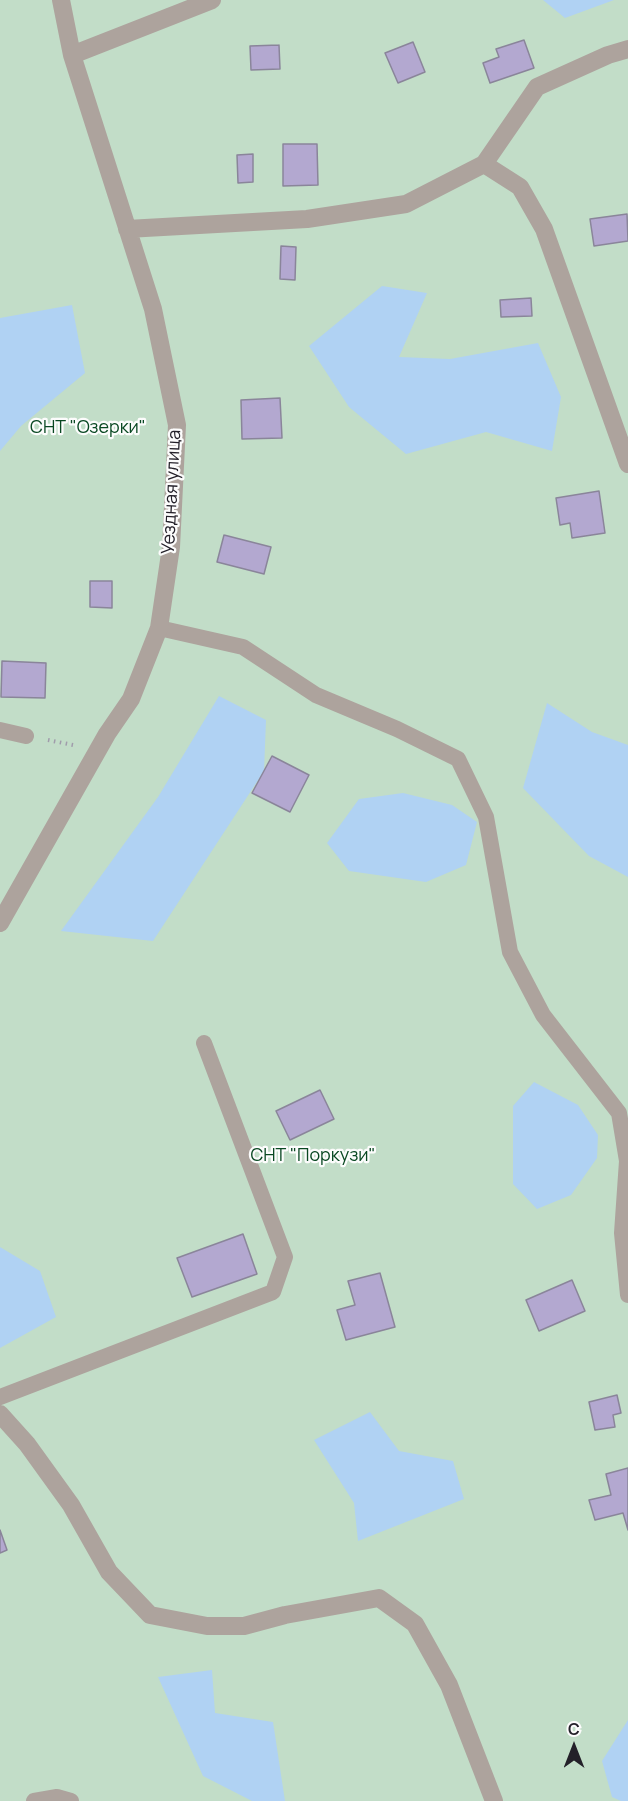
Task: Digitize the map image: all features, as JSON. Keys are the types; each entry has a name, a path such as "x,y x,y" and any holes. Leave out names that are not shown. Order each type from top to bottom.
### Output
{"street":[{"name":"Уездная улица","path":"0,923 98,750 131,699 159,628 171,547 177,425 153,309 72,55 61,0"},
{"path":"72,55 212,0"},
{"path":"127,229 307,219 406,204 484,164 537,87 608,55 628,49"},
{"path":"484,164 520,187 544,229 628,464"},
{"path":"0,1414 27,1444 70,1505 109,1572 150,1615 207,1626 244,1626 285,1615 379,1598 415,1624 448,1685 494,1801"}],"lane":[{"path":"159,628 243,647 316,695 397,729 458,759 486,817 510,952 543,1015 619,1113 627,1161 622,1233 628,1295"},
{"path":"0,730 26,735"},
{"path":"0,1397 273,1292 285,1257 204,1043"},
{"path":"34,1801 57,1797 71,1801"}],"path":[{"path":"26,735 98,750"}],"green space":[{"name":"СНТ \"Поркузи\"","path":"0,0 628,0 628,1801 0,1801"}],"water":[{"path":"543,0 614,0 565,18"},
{"path":"382,286 427,293 399,357 450,359 538,343 561,397 552,451 486,432 406,454 349,407 309,346"},
{"path":"72,305 85,373 21,426 0,451 0,318"},
{"path":"219,696 266,720 264,771 153,941 61,931 158,797"},
{"path":"547,703 592,732 628,745 628,877 589,856 523,788"},
{"path":"403,793 452,805 477,822 466,865 426,882 349,871 327,843 359,799"},
{"path":"534,1082 578,1105 598,1135 597,1158 571,1195 537,1209 513,1184 513,1106"},
{"path":"0,1247 40,1271 56,1317 0,1348"},
{"path":"370,1412 399,1451 453,1461 464,1499 358,1541 354,1503 314,1440"},
{"path":"212,1670 215,1713 273,1722 285,1801 252,1801 203,1776 158,1677"},
{"path":"628,1720 628,1801 621,1801 612,1797 602,1761"}],"building":[{"path":"524,40 534,68 490,83 483,63 499,57 496,49"},
{"path":"413,42 425,72 398,83 385,53"},
{"path":"279,45 280,69 251,70 250,46"},
{"path":"283,144 317,144 318,185 283,186"},
{"path":"253,154 253,182 238,183 237,155"},
{"path":"627,214 628,241 594,246 590,219"},
{"path":"281,246 296,247 295,280 280,279"},
{"path":"531,298 532,316 501,317 500,300"},
{"path":"280,398 282,438 242,439 241,400"},
{"path":"599,491 605,533 572,538 570,523 560,525 556,498"},
{"path":"224,535 271,547 264,574 217,562"},
{"path":"90,581 112,581 112,608 90,607"},
{"path":"2,661 46,663 45,698 1,697"},
{"path":"272,756 309,775 290,812 252,793"},
{"path":"320,1090 334,1119 290,1140 276,1111"},
{"path":"243,1234 257,1274 192,1297 177,1258"},
{"path":"380,1273 395,1327 346,1340 337,1310 355,1305 348,1281"},
{"path":"572,1280 585,1311 539,1331 526,1300"},
{"path":"617,1395 621,1413 613,1415 615,1427 595,1430 589,1402"},
{"path":"628,1468 628,1530 623,1513 595,1520 589,1500 611,1495 606,1474"},
{"path":"0,1530 7,1550 0,1553"}],"park label":[{"name":"СНТ \"Озерки\"","path":"88,428"}]}
